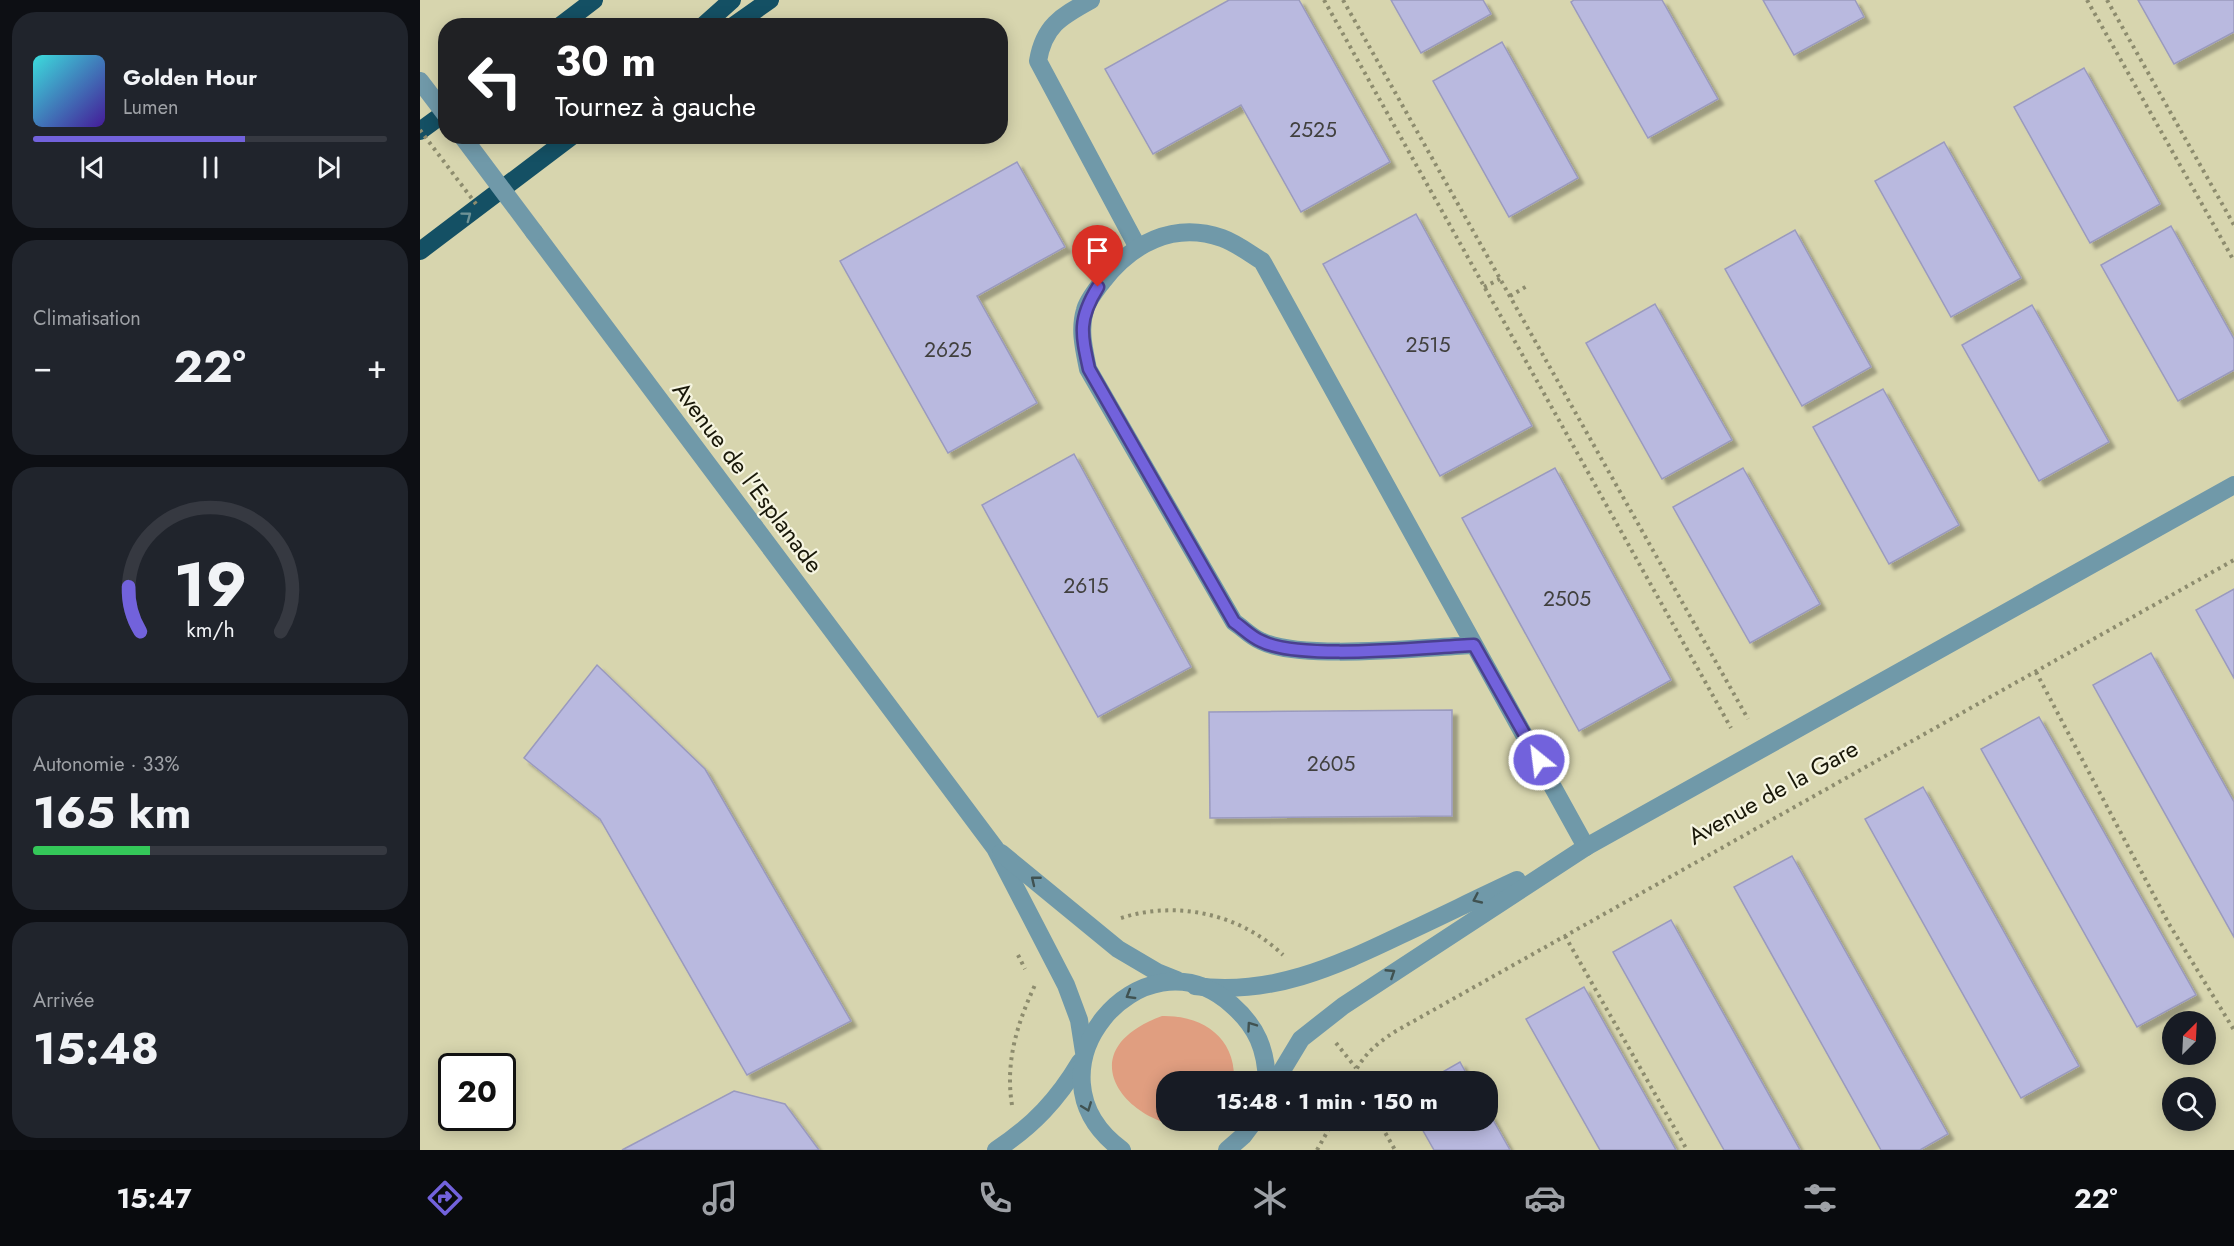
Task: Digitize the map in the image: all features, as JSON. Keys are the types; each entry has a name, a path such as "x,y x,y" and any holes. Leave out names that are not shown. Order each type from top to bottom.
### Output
{"highway":[{"path":"570,18 594,0"},
{"path":"712,18 732,0"},
{"path":"744,18 770,0"},
{"path":"420,131 438,119"},
{"path":"420,252 562,144"}],"street":[{"path":"1091,0 1058,18 1040,49 1038,61 1042,74 1137,246"},
{"path":"420,81 438,103"},
{"name":"Avenue de l'Esplanade","path":"468,144 995,848 1066,986 1079,1020 1083,1055 1082,1088 1089,1115 1097,1128 1122,1150"},
{"path":"1474,645 1362,650 1291,649 1261,642 1234,622 1089,369 1082,337 1085,308 1117,262 1137,246 1168,234 1201,234 1222,238 1262,261 1586,847"},
{"name":"Avenue de la Gare","path":"1282,1071 1301,1039 1361,992 1586,847 2234,485"},
{"name":"Avenue de la Gare","path":"1083,1055 1099,1024 1128,995 1145,986 1165,983 1270,986 1321,972 1586,847"},
{"name":"Avenue de l'Esplanade","path":"995,848 1118,949 1157,972 1227,1000 1254,1029 1266,1061 1266,1071"},
{"path":"996,1150 1021,1134 1045,1113 1059,1096 1083,1055"},
{"path":"1227,1150 1246,1131"}],"path":[{"path":"1323,0 1731,728"},
{"path":"1343,0 1748,719"},
{"path":"2087,0 2234,261"},
{"path":"2107,0 2234,225"},
{"path":"420,131 483,213"},
{"path":"1484,287 1500,279"},
{"path":"1510,296 1527,286"},
{"name":"Avenue de la Gare","path":"1355,1071 1373,1046 2234,560"},
{"path":"2036,672 2169,924 2234,1030"},
{"path":"1115,920 1161,910 1186,910 1211,915 1258,933 1290,961"},
{"path":"1565,936 1687,1150"},
{"path":"1014,1116 1010,1090 1014,1041 1019,1022 1037,982"},
{"path":"1330,1035 1356,1068"},
{"path":"1317,1150 1328,1131"},
{"path":"1384,1131 1395,1150"}],"shaded area":[{"path":"1162,1016 1191,1020 1214,1032 1223,1041 1233,1071 1156,1071 1156,1118 1142,1112 1123,1095 1113,1075 1114,1054 1129,1034"}],"building":[{"path":"1229,0 1299,0 1390,162 1301,212 1241,105 1153,154 1105,69"},
{"path":"1391,0 1483,0 1491,14 1421,53"},
{"path":"1574,0 1662,0 1718,99 1648,138 1571,2"},
{"path":"1763,0 1855,0 1864,17 1794,55"},
{"path":"2138,0 2234,0 2234,32 2174,64"},
{"path":"1502,42 1578,178 1509,217 1433,81"},
{"path":"2084,68 2160,204 2090,243 2014,107"},
{"path":"1944,142 2021,278 1951,317 1875,181"},
{"path":"1017,162 1065,247 977,296 1037,403 948,453 840,261"},
{"path":"1416,214 1532,426 1440,476 1323,264"},
{"path":"2171,226 2234,339 2234,370 2178,401 2101,265"},
{"path":"1795,230 1871,367 1802,406 1725,269"},
{"path":"1655,304 1732,440 1662,479 1586,343"},
{"path":"2032,305 2109,442 2039,481 1962,345"},
{"path":"1883,389 1959,525 1889,564 1813,427"},
{"path":"1074,454 1191,667 1098,717 982,505"},
{"path":"1555,468 1671,680 1579,731 1462,518"},
{"path":"1743,468 1820,604 1750,643 1673,507"},
{"path":"2234,589 2234,678 2196,610"},
{"path":"2151,653 2234,802 2234,937 2093,685"},
{"path":"597,665 705,769 851,1021 747,1075 600,819 524,758"},
{"path":"1452,710 1452,816 1210,818 1209,712"},
{"path":"2039,717 2196,995 2166,1011 2162,1011 2162,1013 2137,1027 1981,749"},
{"path":"1923,787 2079,1066 2021,1098 1865,819"},
{"path":"1792,856 1948,1134 1920,1150 1881,1150 1734,887"},
{"path":"1671,920 1800,1150 1724,1150 1613,952"},
{"path":"1584,987 1676,1150 1600,1150 1526,1019"},
{"path":"1460,1062 1465,1071 1444,1071"},
{"path":"734,1091 785,1104 819,1150 622,1150"},
{"path":"1498,1129 1510,1150 1434,1150 1423,1131 1498,1131"}],"route":[{"path":"1098,287 1085,308 1082,337 1089,369 1234,622 1261,642 1291,649 1362,650 1474,645 1539,760"}]}
